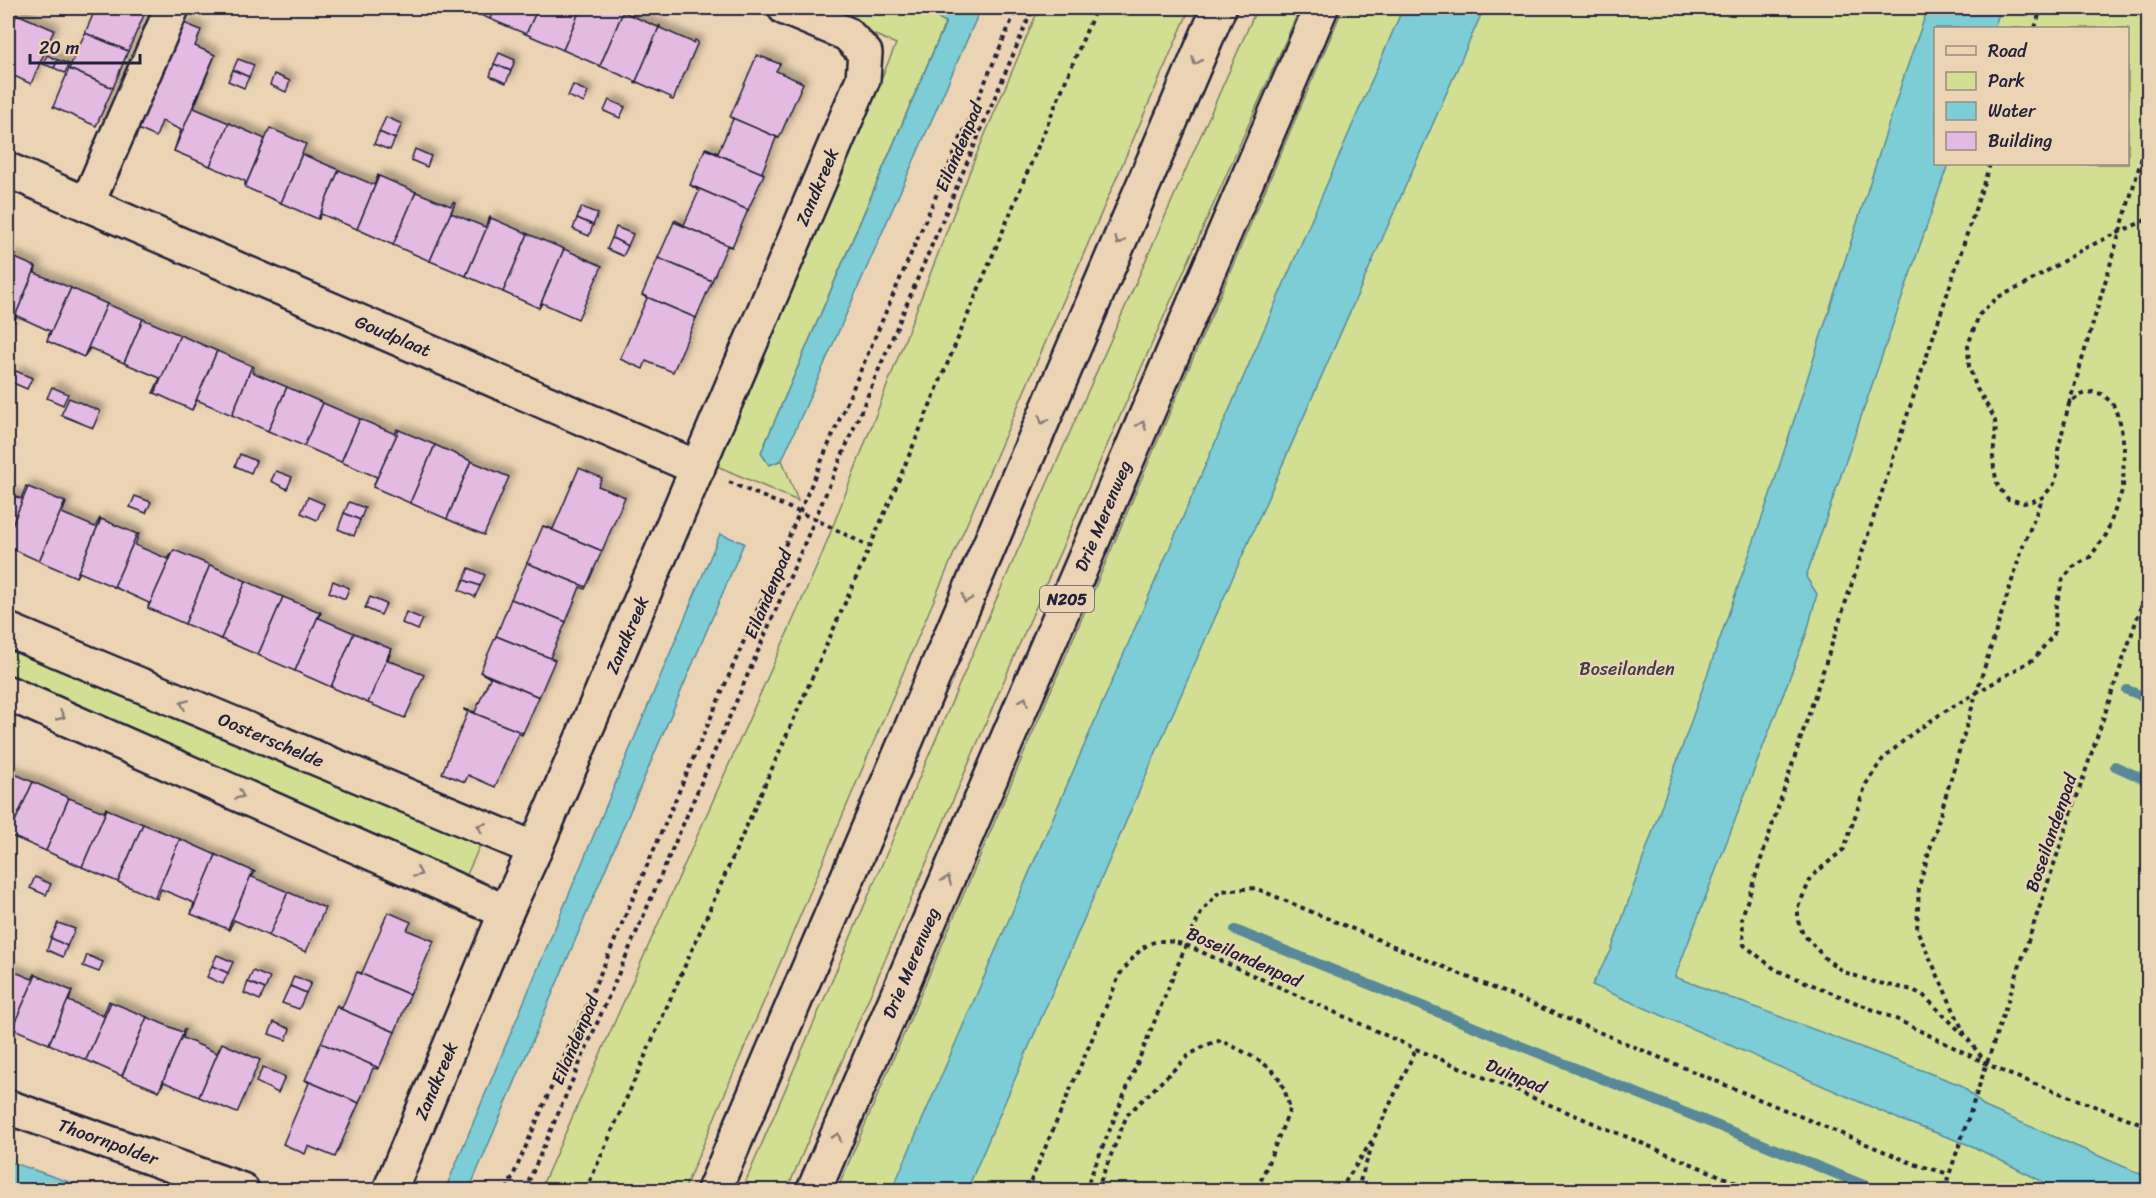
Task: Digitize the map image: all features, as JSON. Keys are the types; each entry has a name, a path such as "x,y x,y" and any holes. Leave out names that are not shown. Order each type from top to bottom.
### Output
{"main road":[{"path":"87,204 172,8"},
{"name":"Zandkreek","path":"390,1191 506,912 535,849 863,79 865,53 847,34 786,8"},
{"path":"714,1191 1219,8"},
{"name":"Drie Merenweg","path":"814,1191 1321,8"},
{"name":"Goudplaat","path":"8,170 698,468"},
{"name":"Oosterschelde","path":"8,630 535,849"},
{"path":"8,693 506,912"},
{"name":"Thoornpolder","path":"8,1107 243,1191"}],"path":[{"path":"507,1191 1017,8"},
{"name":"Eilandenpad","path":"525,1191 1033,8"},
{"path":"586,1191 870,547 1096,8"},
{"path":"2035,27 2042,8"},
{"path":"1967,1038 1917,930 1919,886 2023,546 2043,497 2054,484 2058,471 2058,450 2069,404 2148,137"},
{"path":"1990,165 1742,917 1744,945 1776,970 1896,1019 1987,1064 2148,1126"},
{"path":"2043,497 2024,503 2014,502 2008,499 1998,487 1993,457 1996,426 1994,417 1977,389 1969,367 1968,345 1979,315 1988,305 2083,249 2148,219"},
{"path":"1987,1064 1967,1038 1924,996 1913,990 1874,982 1844,972 1826,959 1803,934 1798,921 1798,907 1812,876 1844,849 1866,784 1882,760 1909,736 1942,713 2034,659 2054,634 2056,605 2064,579 2073,567 2090,557 2106,535 2123,488 2124,446 2120,422 2112,404 2102,394 2092,392 2080,395 2069,404"},
{"path":"698,468 815,519 870,547"},
{"name":"Boseilandenpad","path":"1944,1191 2148,586"},
{"path":"1085,1191 1202,911 1220,891 1255,888 1903,1159 1949,1174"},
{"name":"Boseilandenpad","path":"1027,1191 1120,974 1143,946 1167,939 1186,945 1416,1049"},
{"path":"1096,1191 1127,1114 1188,1056 1204,1046 1221,1040 1252,1056 1276,1074 1290,1109 1257,1191"},
{"path":"1357,1191 1376,1136 1416,1049"},
{"name":"Duinpad","path":"1416,1049 1754,1191"},
{"path":"1340,1191 1376,1136"}],"green space":[{"path":"813,8 914,8 946,21 761,453 769,465 782,460 798,501 717,466 896,44"},
{"path":"1039,8 1190,8 930,609 684,1190 540,1190 821,557 975,158"},
{"path":"1257,8 1300,8 1020,643 787,1190 742,1190 984,627"},
{"name":"Boseilanden","path":"1343,8 2148,8 2148,1190 837,1190"},
{"path":"8,638 481,843 465,879 8,681"}],"water":[{"path":"915,8 981,8 782,460 769,465 761,453 946,22"},
{"path":"1403,8 1484,8 1169,722 967,1190 892,1190"},
{"path":"1928,8 2001,8 1994,27 1934,27 1934,165 1948,165 1806,577 1817,594 1807,632 1675,977 1961,1085 1985,1107 2148,1177 2148,1190 2054,1190 2053,1187 1972,1146 1901,1120 1592,985 1611,951 1772,489 1904,76"},
{"path":"720,534 744,543 469,1190 445,1190"},
{"path":"8,1161 92,1190 8,1190"}],"building":[{"path":"96,8 126,8 144,15 128,51 85,33"},
{"path":"464,8 495,8 490,19"},
{"path":"495,8 538,8 526,34 490,19"},
{"path":"538,8 581,8 563,50 526,34"},
{"path":"581,8 612,8 623,12 600,66 563,50"},
{"path":"623,12 658,27 660,25 635,84 635,81 600,66"},
{"path":"17,14 54,30 31,84 8,73 8,35"},
{"path":"184,23 201,30 195,46 215,55 174,151 181,130 162,121 156,137 138,129"},
{"path":"660,25 660,28 694,43 695,40 698,42 673,100 637,82 635,84"},
{"path":"85,33 128,51 113,88 69,69"},
{"path":"499,53 515,60 511,71 494,64"},
{"path":"47,55 58,60 54,68 43,64"},
{"path":"215,55 194,108 229,123 210,166 174,151"},
{"path":"757,55 780,64 776,71 803,83 779,138 730,117"},
{"path":"238,59 254,65 249,77 233,70"},
{"path":"58,60 69,64 65,73 54,68"},
{"path":"494,64 511,71 506,83 490,76"},
{"path":"69,69 113,88 96,126 53,107"},
{"path":"233,70 249,77 244,88 228,81"},
{"path":"274,74 290,81 286,92 270,85"},
{"path":"573,85 588,92 584,103 568,96"},
{"path":"609,100 625,107 620,118 604,111"},
{"path":"386,117 402,124 395,139 379,132"},
{"path":"730,117 779,138 776,138 762,172 764,174 705,149 718,153 733,119"},
{"path":"229,123 265,139 245,187 245,181 210,166"},
{"path":"270,128 306,144 281,203 245,187"},
{"path":"379,132 395,139 390,150 374,144"},
{"path":"415,149 431,156 427,167 411,160"},
{"path":"705,149 764,174 748,210 690,185"},
{"path":"302,154 339,170 318,219 281,203"},
{"path":"339,170 374,185 379,176 357,229 321,214 318,219"},
{"path":"379,176 416,192 393,245 357,229"},
{"path":"690,185 748,210 732,247 674,222 675,220 684,225 699,191"},
{"path":"416,192 451,206 453,202 455,203 430,261 393,245"},
{"path":"455,203 451,213 485,227 491,218 466,276 430,261"},
{"path":"582,207 598,214 593,225 577,218"},
{"path":"491,218 528,234 503,292 466,276"},
{"path":"577,218 593,225 589,236 573,229"},
{"path":"674,222 732,247 727,246 712,281 658,258"},
{"path":"616,227 633,234 628,246 612,238"},
{"path":"528,234 564,249 539,308 503,292"},
{"path":"612,238 628,246 623,256 607,249"},
{"path":"564,249 602,266 578,319 542,303 539,308"},
{"path":"8,255 36,267 11,326 8,324"},
{"path":"658,258 712,281 696,318 642,295"},
{"path":"36,267 35,273 71,288 47,341 50,331 17,316 11,326"},
{"path":"71,288 107,304 84,357 47,341"},
{"path":"642,295 696,318 673,372 646,361 643,369 620,359 647,298"},
{"path":"107,304 143,319 124,363 90,348 84,357"},
{"path":"143,319 180,335 155,393 153,393 160,378 124,363"},
{"path":"180,335 217,351 192,410 155,393"},
{"path":"217,351 252,366 232,415 197,400 192,410"},
{"path":"252,366 254,367 252,372 287,387 268,431 232,415"},
{"path":"16,371 32,378 27,389 11,382"},
{"path":"52,387 68,394 63,405 47,398"},
{"path":"287,387 323,403 304,446 268,431"},
{"path":"69,398 100,411 93,428 61,415"},
{"path":"323,403 360,419 341,462 304,446"},
{"path":"360,419 395,434 397,429 399,430 373,487 377,477 341,462"},
{"path":"399,430 435,445 410,503 373,487"},
{"path":"435,445 471,461 447,519 410,503"},
{"path":"240,454 256,461 251,473 235,466"},
{"path":"471,461 509,477 484,535 447,519"},
{"path":"579,468 602,478 598,486 625,497 602,551 543,526 553,529"},
{"path":"276,471 292,477 287,489 271,481"},
{"path":"26,486 28,487 8,535 8,493 21,499"},
{"path":"28,487 65,502 39,561 8,547 8,535"},
{"path":"135,496 151,502 146,513 130,507"},
{"path":"308,497 324,504 317,520 301,513"},
{"path":"65,502 62,513 95,527 101,519 76,577 39,561"},
{"path":"349,502 365,508 360,520 344,513"},
{"path":"344,513 360,520 354,536 338,529"},
{"path":"101,519 137,534 114,587 79,572 76,577"},
{"path":"543,526 602,551 586,587 527,563"},
{"path":"137,534 139,534 135,545 168,559 174,550 148,608 149,603 114,587"},
{"path":"174,550 210,565 185,624 148,608"},
{"path":"527,563 586,587 585,589 580,587 566,622 511,599"},
{"path":"210,565 246,581 221,639 185,624"},
{"path":"469,568 485,575 480,586 464,580"},
{"path":"464,580 480,586 475,597 459,590"},
{"path":"246,581 283,597 258,655 221,639"},
{"path":"333,581 349,588 345,599 329,592"},
{"path":"283,597 320,612 295,671 258,655"},
{"path":"370,597 386,604 381,615 365,608"},
{"path":"511,599 566,622 550,658 496,636"},
{"path":"320,612 319,618 354,633 331,687 295,671"},
{"path":"406,612 423,619 418,630 402,623"},
{"path":"354,633 391,649 368,703 331,687"},
{"path":"496,636 555,660 539,697 480,672"},
{"path":"391,649 388,660 424,675 405,718 368,703"},
{"path":"480,672 539,697 523,733 464,709 475,712 490,678"},
{"path":"464,709 523,733 522,735 518,733 495,787 468,775 465,782 442,773 468,712"},
{"path":"8,771 33,782 9,835 12,825 8,823"},
{"path":"33,782 69,798 46,851 9,835"},
{"path":"69,798 104,812 107,809 82,867 46,851"},
{"path":"107,809 143,824 118,882 82,867"},
{"path":"143,824 180,839 155,898 118,882"},
{"path":"180,839 216,855 191,914 194,903 161,889 157,899 155,898"},
{"path":"216,855 253,871 228,929 191,914"},
{"path":"253,871 255,872 252,877 288,892 269,936 234,920 228,929"},
{"path":"35,877 51,884 46,895 30,888"},
{"path":"288,892 325,908 306,952 269,936"},
{"path":"388,912 411,922 407,930 434,941 410,995 357,972 362,973"},
{"path":"58,923 75,929 67,946 51,938"},
{"path":"51,938 67,946 63,957 47,950"},
{"path":"87,955 103,962 99,972 83,966"},
{"path":"217,955 233,962 228,973 212,966"},
{"path":"212,966 228,973 223,984 207,977"},
{"path":"8,969 32,979 36,975 8,1038"},
{"path":"253,971 270,978 265,989 248,982"},
{"path":"357,972 410,995 395,1032 336,1007 337,1005 342,1008"},
{"path":"36,975 72,991 49,1044 14,1029 10,1039 8,1038"},
{"path":"294,976 311,983 306,993 290,986"},
{"path":"248,982 265,989 260,1000 244,993"},
{"path":"290,986 306,993 299,1009 282,1003"},
{"path":"72,991 69,1001 103,1016 109,1001 111,1002 86,1060 49,1044"},
{"path":"111,1002 147,1017 122,1076 86,1060"},
{"path":"336,1007 395,1032 379,1068 321,1043"},
{"path":"147,1017 182,1032 185,1029 159,1091 122,1076"},
{"path":"274,1022 290,1029 286,1040 269,1034"},
{"path":"185,1029 183,1038 217,1053 222,1043 199,1097 164,1082 159,1091"},
{"path":"222,1043 260,1060 237,1113 199,1097"},
{"path":"321,1043 379,1068 373,1068 359,1103 305,1080"},
{"path":"263,1067 285,1077 278,1093 256,1082"},
{"path":"305,1080 359,1103 335,1157 308,1146 305,1154 283,1144 309,1083"}],"waterway":[{"path":"2127,690 2148,698"},
{"path":"2115,766 2148,781"},
{"path":"1235,930 1876,1190"}]}
